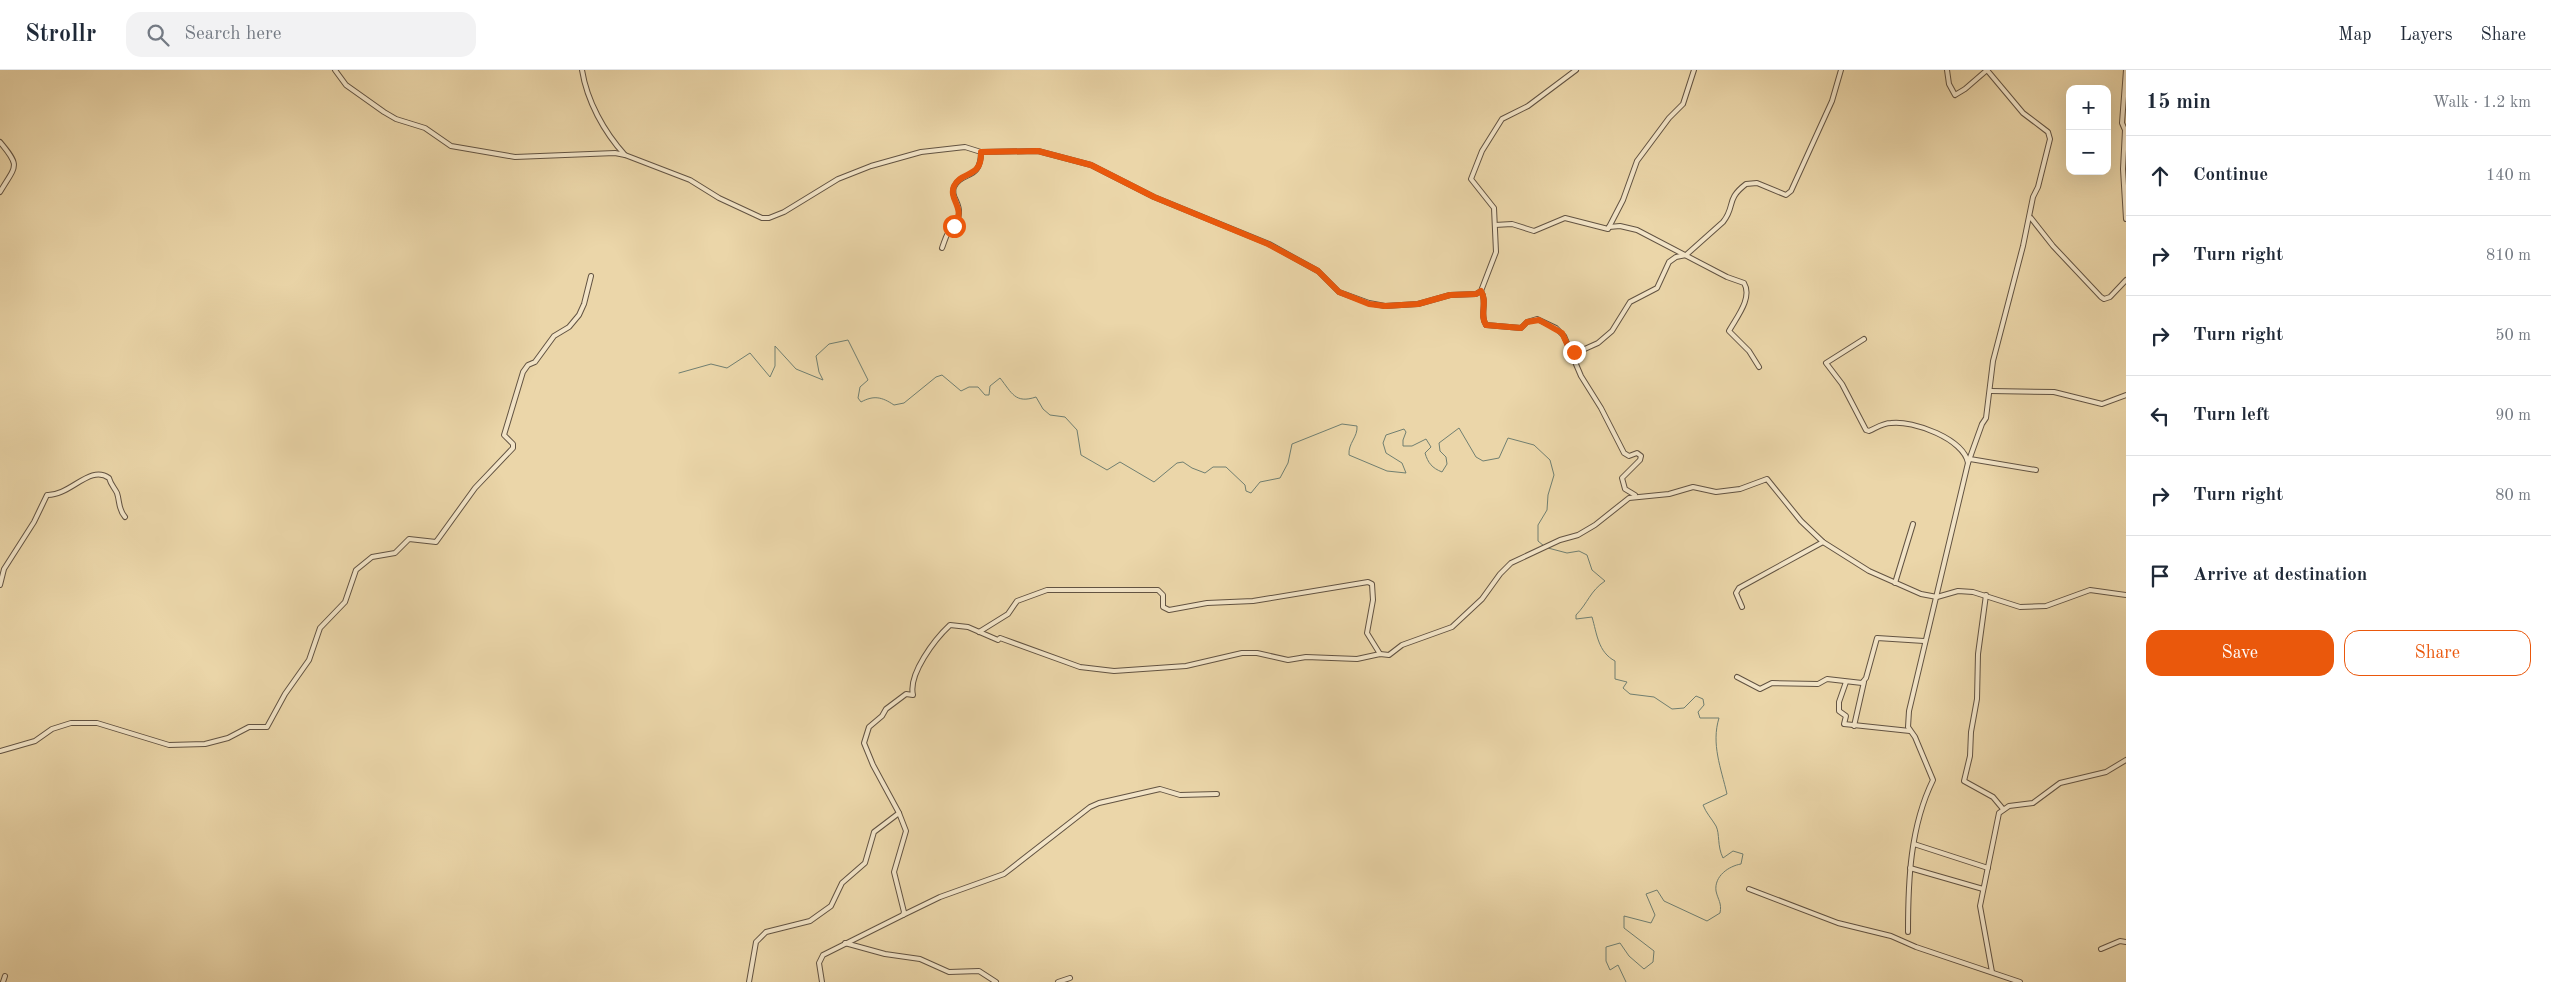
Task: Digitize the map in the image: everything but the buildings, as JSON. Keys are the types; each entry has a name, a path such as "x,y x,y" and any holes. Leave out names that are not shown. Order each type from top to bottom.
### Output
{"street":[{"path":"335,70 346,85 357,94 396,119 425,128 451,146 515,157 607,153 625,155 690,180 719,198 735,204 748,214 769,218 784,212 838,179 871,166 920,152 965,147 981,152 1038,151 1091,165 1154,197 1268,244 1318,271 1339,292 1369,304 1385,306 1418,304 1450,295 1476,294 1481,291 1496,252 1494,208 1471,179 1473,169 1486,143 1507,115 1528,106 1576,70"},
{"path":"582,70 589,98 615,143 625,155"},
{"path":"1609,227 1623,200 1637,161 1669,118 1683,104 1694,70"},
{"path":"1574,361 1578,352 1598,343 1612,331 1630,302 1654,292 1670,262 1676,257 1686,255 1723,222 1728,216 1732,196 1746,184 1757,184 1784,194 1791,192 1832,101 1841,70"},
{"path":"1908,932 1910,868 1919,816 1933,778 1910,731 1908,724 1909,711 1969,460 1986,418 1993,361 2050,135 2024,114 1987,70 1965,90 1955,94 1950,84 1947,70"},
{"path":"2126,70 2122,123 2125,130 2123,169 2126,219"},
{"path":"0,142 13,156 14,166 0,192"},
{"path":"942,248 959,214 953,194 954,188 958,181 977,169 981,160 981,152"},
{"path":"2030,217 2053,246 2104,299 2110,297 2126,280"},
{"path":"1495,225 1512,224 1534,231 1565,218 1606,229 1620,226 1637,230 1727,277 1744,283 1747,291 1745,301 1729,331 1749,352 1759,367"},
{"path":"0,751 35,741 52,729 71,723 97,723 169,744 205,744 228,738 249,726 266,727 285,694 309,660 320,628 345,602 356,570 372,557 395,553 409,539 436,542 475,488 513,448 513,444 504,435 523,372 528,365 535,362 554,336 569,326 579,315 584,304 591,276"},
{"path":"1481,291 1484,299 1483,321 1486,325 1521,328 1527,322 1539,320 1562,333 1574,361 1624,453 1629,456 1638,453 1641,456 1640,460 1622,478 1624,489 1636,496"},
{"path":"1864,339 1826,363 1842,384 1866,431 1892,422 1928,430 1954,443 1969,460 2036,470"},
{"path":"1569,348 1578,352"},
{"path":"1990,391 2054,392 2102,404 2125,396 2126,402"},
{"path":"0,586 4,569 34,522 47,495 58,495 88,476 102,474 109,478 111,486 116,490 118,507 124,517"},
{"path":"903,914 904,908 894,874 906,834 899,813 873,765 864,743 866,731 882,716 886,709 906,694 913,695 911,688 917,671 933,644 948,626 959,625 1080,667 1114,671 1186,666 1242,654 1257,653 1288,660 1306,657 1357,659 1380,654 1389,655 1402,645 1452,627 1482,599 1500,574 1511,563 1560,540 1578,535 1629,498 1669,494 1693,486 1716,492 1740,489 1767,479 1801,521 1823,542 1868,571 1921,594 1937,597 1958,591 1986,595 2020,607 2046,606 2090,590 2126,595"},
{"path":"1894,583 1914,524"},
{"path":"1742,607 1736,593 1739,588 1823,542"},
{"path":"979,632 1008,614 1017,601 1047,590 1158,590 1163,595 1163,607 1169,610 1207,603 1274,598 1368,582 1372,584 1374,598 1367,633 1380,654"},
{"path":"1986,595 1978,654 1977,699 1971,732 1970,756 1964,781 1992,797 2003,809"},
{"path":"1854,726 1877,638 1924,642"},
{"path":"1737,677 1760,689 1777,683 1818,684 1827,679 1864,682"},
{"path":"1846,682 1839,702 1841,705 1839,710 1846,716 1844,724 1910,731"},
{"path":"1992,972 1981,920 1983,889 1999,813 2003,809 2026,805 2060,783 2106,772 2126,760"},
{"path":"822,982 821,958 846,943 940,897 1004,874 1030,852 1099,803 1118,796 1160,788 1180,795 1217,794"},
{"path":"749,982 754,947 759,939 766,932 810,921 831,906 842,883 865,863 874,832 899,813"},
{"path":"1914,844 1948,857 1988,868"},
{"path":"1910,868 1983,889"},
{"path":"1749,889 1838,923 1891,936 1916,947 2020,982"},
{"path":"2101,949 2120,941 2126,942"},
{"path":"846,943 885,954 920,959 949,972 979,971 996,982"},
{"path":"3,982 5,976"},
{"path":"1058,982 1070,978"}],"waterway":[{"path":"679,373 711,364 727,368 750,353 770,377 775,366 775,346 796,369 823,380 819,372 816,356 829,344 848,340 868,380 860,387 858,398 861,402 874,398 886,400 894,405 904,403 936,377 942,375 961,391 969,387 978,387 985,395 989,395 990,386 1000,378 1015,396 1023,399 1036,397 1043,409 1050,415 1065,417 1077,430 1081,455 1107,470 1120,462 1154,482 1177,463 1183,462 1205,473 1213,467 1226,467 1245,485 1246,491 1251,493 1260,482 1280,478 1288,463 1292,444 1342,424 1357,426 1349,455 1387,471 1406,473 1402,463 1386,453 1383,443 1386,435 1404,429 1406,432 1403,446 1412,446 1426,439 1431,447 1425,453 1428,460 1433,467 1442,472 1447,464 1446,457 1440,451 1439,443 1459,428 1476,457 1483,461 1499,458 1508,438 1534,445 1550,460 1554,475 1548,495 1547,510 1538,525 1538,541 1544,546"},
{"path":"1548,548 1567,553 1579,551 1587,555 1592,570 1605,581 1592,593 1576,615 1576,619 1592,617 1602,648 1615,661 1615,679 1627,682 1623,688 1630,694 1654,697 1672,709 1684,708 1696,696 1703,699 1704,705 1698,712 1700,718 1719,718 1716,747 1727,794 1703,805 1716,826 1723,858 1733,851 1743,854 1741,864 1727,869 1717,881 1716,891 1720,904 1720,913 1707,921 1664,901 1657,890 1646,894 1655,915 1651,923 1624,916 1624,928 1654,951 1653,962 1644,969 1629,956 1620,943 1606,947 1606,961 1610,970 1618,965 1626,982"}],"route":[{"path":"954,226 959,214 957,202 953,194 954,188 958,181 972,174 977,169 980,165 981,152 1038,151 1091,165 1191,214 1217,222 1268,244 1318,271 1342,294 1369,304 1397,306 1430,302 1450,295 1476,294 1481,291 1484,295 1483,321 1486,325 1521,328 1527,322 1539,320 1562,333 1569,348 1574,352"}]}
